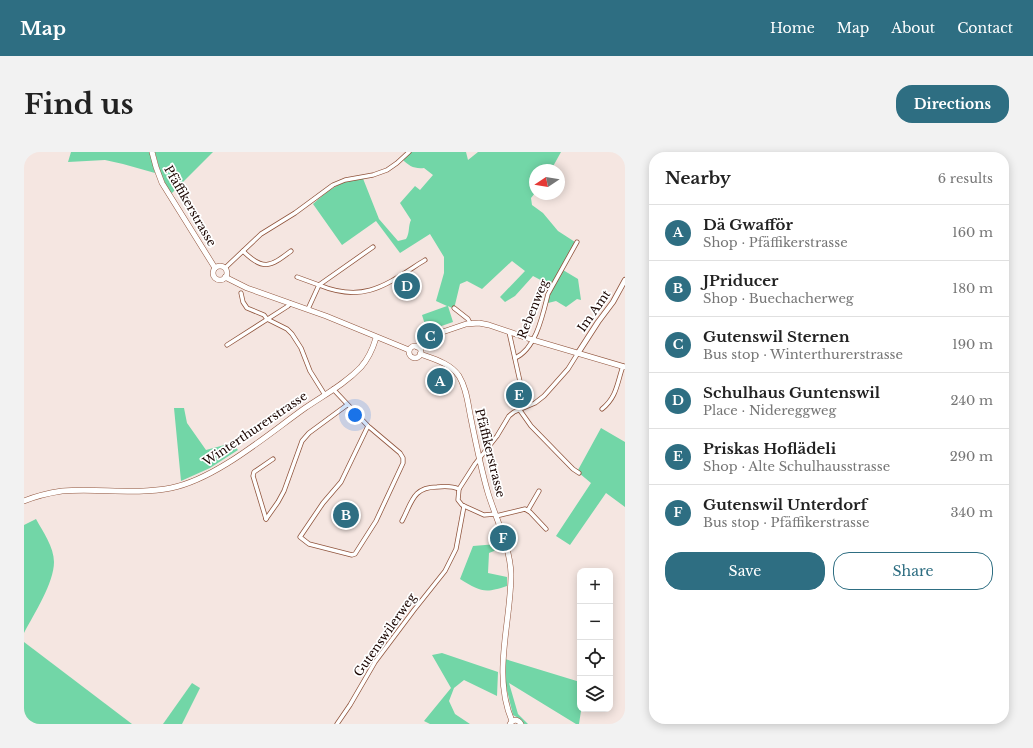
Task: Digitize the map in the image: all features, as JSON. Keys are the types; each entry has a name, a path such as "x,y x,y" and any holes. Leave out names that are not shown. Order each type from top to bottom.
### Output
{"main road":[{"name":"Pfäffikerstrasse","path":"152,152 162,183 215,268 213,272 215,278 220,280 225,277 247,288 308,309 376,338 409,350"},
{"path":"215,268 220,266 225,268 225,277"},
{"path":"417,347 420,349 420,354 417,358 412,358 409,355 409,350 412,347 417,347 425,338 470,323 484,324 532,341 624,366"},
{"name":"Winterthurerstrasse","path":"24,501 61,491 155,490 171,488 188,483 210,473 333,389 360,367 368,357 376,338"},
{"name":"Pfäffikerstrasse","path":"420,354 447,365 456,373 462,382 466,393 479,460 508,555 510,569 503,669 506,704 511,722 517,720 521,724"}],"street":[{"path":"225,268 262,234 303,208 333,185 346,180 387,170 409,152"},
{"name":"Rebenweg","path":"515,358 523,354 532,341 544,313 548,294 577,242"},
{"path":"308,309 319,285 374,247"},
{"path":"243,251 255,262 265,265 279,259 291,251"},
{"path":"297,277 346,293 369,291 384,285 425,260"},
{"name":"Im Amt","path":"578,353 598,322 614,302 625,280"},
{"path":"241,293 243,302 247,308 264,315 267,319 287,329 292,334 301,348 313,376 325,394"},
{"path":"227,345 288,306 290,303"},
{"path":"454,308 468,319 470,323"},
{"path":"509,332 509,338 522,391 519,409 531,426 579,473"},
{"path":"546,529 528,510 519,510 484,516 461,504 458,500 459,488 497,436 509,416 519,409 535,403 549,392 578,353"},
{"path":"602,409 610,402 624,366"},
{"path":"333,389 368,426 400,453 402,463 376,521 355,554 352,555 309,544 300,537 323,503 341,482 368,426"},
{"path":"273,459 254,472 253,476 266,519 284,491 302,441 309,433 347,405"},
{"path":"402,521 414,496 421,489 450,486 459,488"},
{"path":"528,510 539,491"},
{"name":"Gutenswilerweg","path":"337,724 350,706 375,662 439,579 451,560 458,541 464,506"}],"green space":[{"path":"71,152 150,152 155,173 105,160 68,162"},
{"path":"155,152 213,152 172,193 161,175"},
{"path":"409,152 466,152 468,160 478,152 561,152 554,164 529,164 529,200 531,200 532,205 543,213 558,231 575,242 563,270 578,279 581,300 577,299 566,307 556,301 548,303 550,285 533,276 515,296 505,302 500,297 525,271 512,261 482,289 467,281 460,284 454,309 448,306 453,322 427,331 422,315 447,306 436,301 444,273 444,257 430,234 400,253 376,221 342,245 313,204 335,187 348,180 362,176 379,219 398,241 406,239 411,220 400,203 415,186 420,190 433,175 424,168 417,168 407,164 402,159"},
{"path":"174,408 184,408 187,423 206,450 232,443 238,450 210,468 181,481"},
{"path":"601,428 625,442 625,507 606,493 570,545 556,536 591,483 579,473 578,470"},
{"path":"36,519 50,545 54,556 54,562 51,579 47,589 24,633 24,525"},
{"path":"497,544 499,549 489,553 488,573 507,577 507,586 493,590 482,590 460,579 473,546"},
{"path":"24,642 132,724 24,724"},
{"path":"442,653 498,672 497,696 464,680 454,688 449,701 455,714 470,724 430,724 424,721 451,688 432,655"},
{"path":"505,659 577,681 577,712 581,712 579,724 576,724 509,683 518,714 528,724 523,724 520,719 513,715 505,682"},
{"path":"192,683 200,688 182,724 163,724"}],"place":[{"name":"Schulhaus Guntenswil","path":"407,286"},
{"name":"Gutenswil Sternen","path":"430,336"},
{"name":"Dä Gwafför","path":"440,381"},
{"name":"Priskas Hoflädeli","path":"519,395"},
{"name":"JPriducer","path":"346,515"},
{"name":"Gutenswil Unterdorf","path":"503,538"}]}
